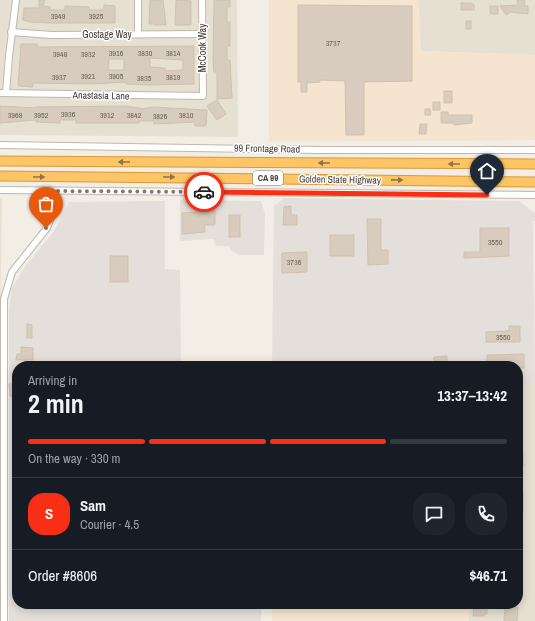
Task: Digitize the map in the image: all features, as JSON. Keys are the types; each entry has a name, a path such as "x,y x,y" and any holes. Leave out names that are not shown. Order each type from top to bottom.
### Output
{"highway":[{"name":"Golden State Highway","path":"0,161 535,164"},
{"name":"Golden State Highway","path":"0,176 535,182"}],"street":[{"path":"3,93 16,0"},
{"path":"138,0 138,34"},
{"name":"McCook Way","path":"202,0 203,96"},
{"name":"Gostage Way","path":"11,32 51,34 202,34"},
{"name":"Anastasia Lane","path":"3,93 203,96"},
{"name":"99 Frontage Road","path":"0,145 325,150 535,150"},
{"path":"0,190 535,195"},
{"path":"4,621 4,299 12,272 46,228 50,220 53,191"}],"shaded area":[{"path":"0,0 237,0 238,137 0,135"},
{"path":"269,0 418,0 421,51 535,55 535,140 269,142"},
{"path":"418,0 535,0 535,55 421,51"},
{"path":"284,198 519,201 535,213 535,221 533,221 535,384 523,384 523,361 272,361 274,206"},
{"path":"0,199 2,199 0,334"},
{"path":"180,200 261,201 265,214 264,255 240,255 232,251 228,246 216,246 213,239 180,241"},
{"path":"165,201 165,269 180,270 181,361 12,361 12,609 262,609 261,621 9,621 9,309 12,288 26,265 53,233 69,202"},
{"path":"523,384 535,384 535,621 469,621 469,609 523,609"},
{"path":"272,609 469,609 469,621 272,621"}],"building":[{"path":"39,0 45,0 43,6 50,7 50,10 65,10 65,6 89,7 89,10 104,10 104,5 115,6 115,23 49,23 23,20 24,8 39,8"},
{"path":"150,0 163,0 166,25 149,24"},
{"path":"176,0 191,1 191,25 175,25"},
{"path":"214,0 230,0 230,7 227,7 227,22 230,22 230,46 227,46 227,60 230,60 232,98 217,99 217,72 214,72 213,59"},
{"path":"517,0 525,0 524,6 528,6 528,14 511,12 506,15 500,6 518,5"},
{"path":"461,3 471,3 474,5 474,10 461,10"},
{"path":"298,5 412,6 412,81 364,82 364,135 346,135 345,81 320,80 320,82 307,83 307,92 301,92 301,82 298,82"},
{"path":"490,6 498,6 498,14 490,14"},
{"path":"466,21 471,21 471,29 466,29"},
{"path":"21,44 37,44 37,47 194,46 194,84 149,85 126,84 126,82 93,84 33,83 33,87 18,86","holes":["150,58 183,60 183,70 165,71 165,68 150,67","109,59 124,59 124,70 108,70"]},
{"path":"444,91 452,91 452,103 444,103"},
{"path":"217,100 226,114 217,120 207,106"},
{"path":"433,102 440,102 440,110 433,110"},
{"path":"0,106 36,108 125,106 140,109 153,107 207,110 206,126 195,126 195,122 154,124 154,121 139,121 139,123 76,123 76,120 60,120 60,123 36,122 36,120 0,123"},
{"path":"425,109 430,109 431,115 425,115"},
{"path":"441,112 448,112 448,115 472,115 472,123 454,125 454,123 441,123"},
{"path":"420,124 427,124 426,134 419,134"},
{"path":"291,206 291,215 297,215 297,225 283,225 284,207"},
{"path":"215,211 215,225 204,225 205,232 182,234 182,213"},
{"path":"229,215 240,215 240,237 229,237"},
{"path":"367,219 381,219 381,250 388,250 388,264 368,265"},
{"path":"480,228 509,228 509,256 464,258 464,252 480,252"},
{"path":"330,235 354,235 354,256 330,256"},
{"path":"307,252 307,272 282,273 282,253"},
{"path":"110,256 128,256 128,282 110,282"},
{"path":"27,324 32,325 32,338 27,338"},
{"path":"509,326 520,326 520,342 486,342 486,332 509,331"},
{"path":"21,347 33,348 33,360 16,360 17,354 21,354"},
{"path":"524,354 524,368 523,361 487,361 487,355"},
{"path":"447,356 447,361 434,361 434,357"},
{"path":"9,384 12,384 12,396 10,396"},
{"path":"474,609 487,609 487,614 484,614 484,616 473,616"},
{"path":"505,609 518,609 517,621 504,621"}],"way so far":[{"path":"46,228 50,220 53,191 204,192"}],"route":[{"path":"204,192 487,195"}]}
